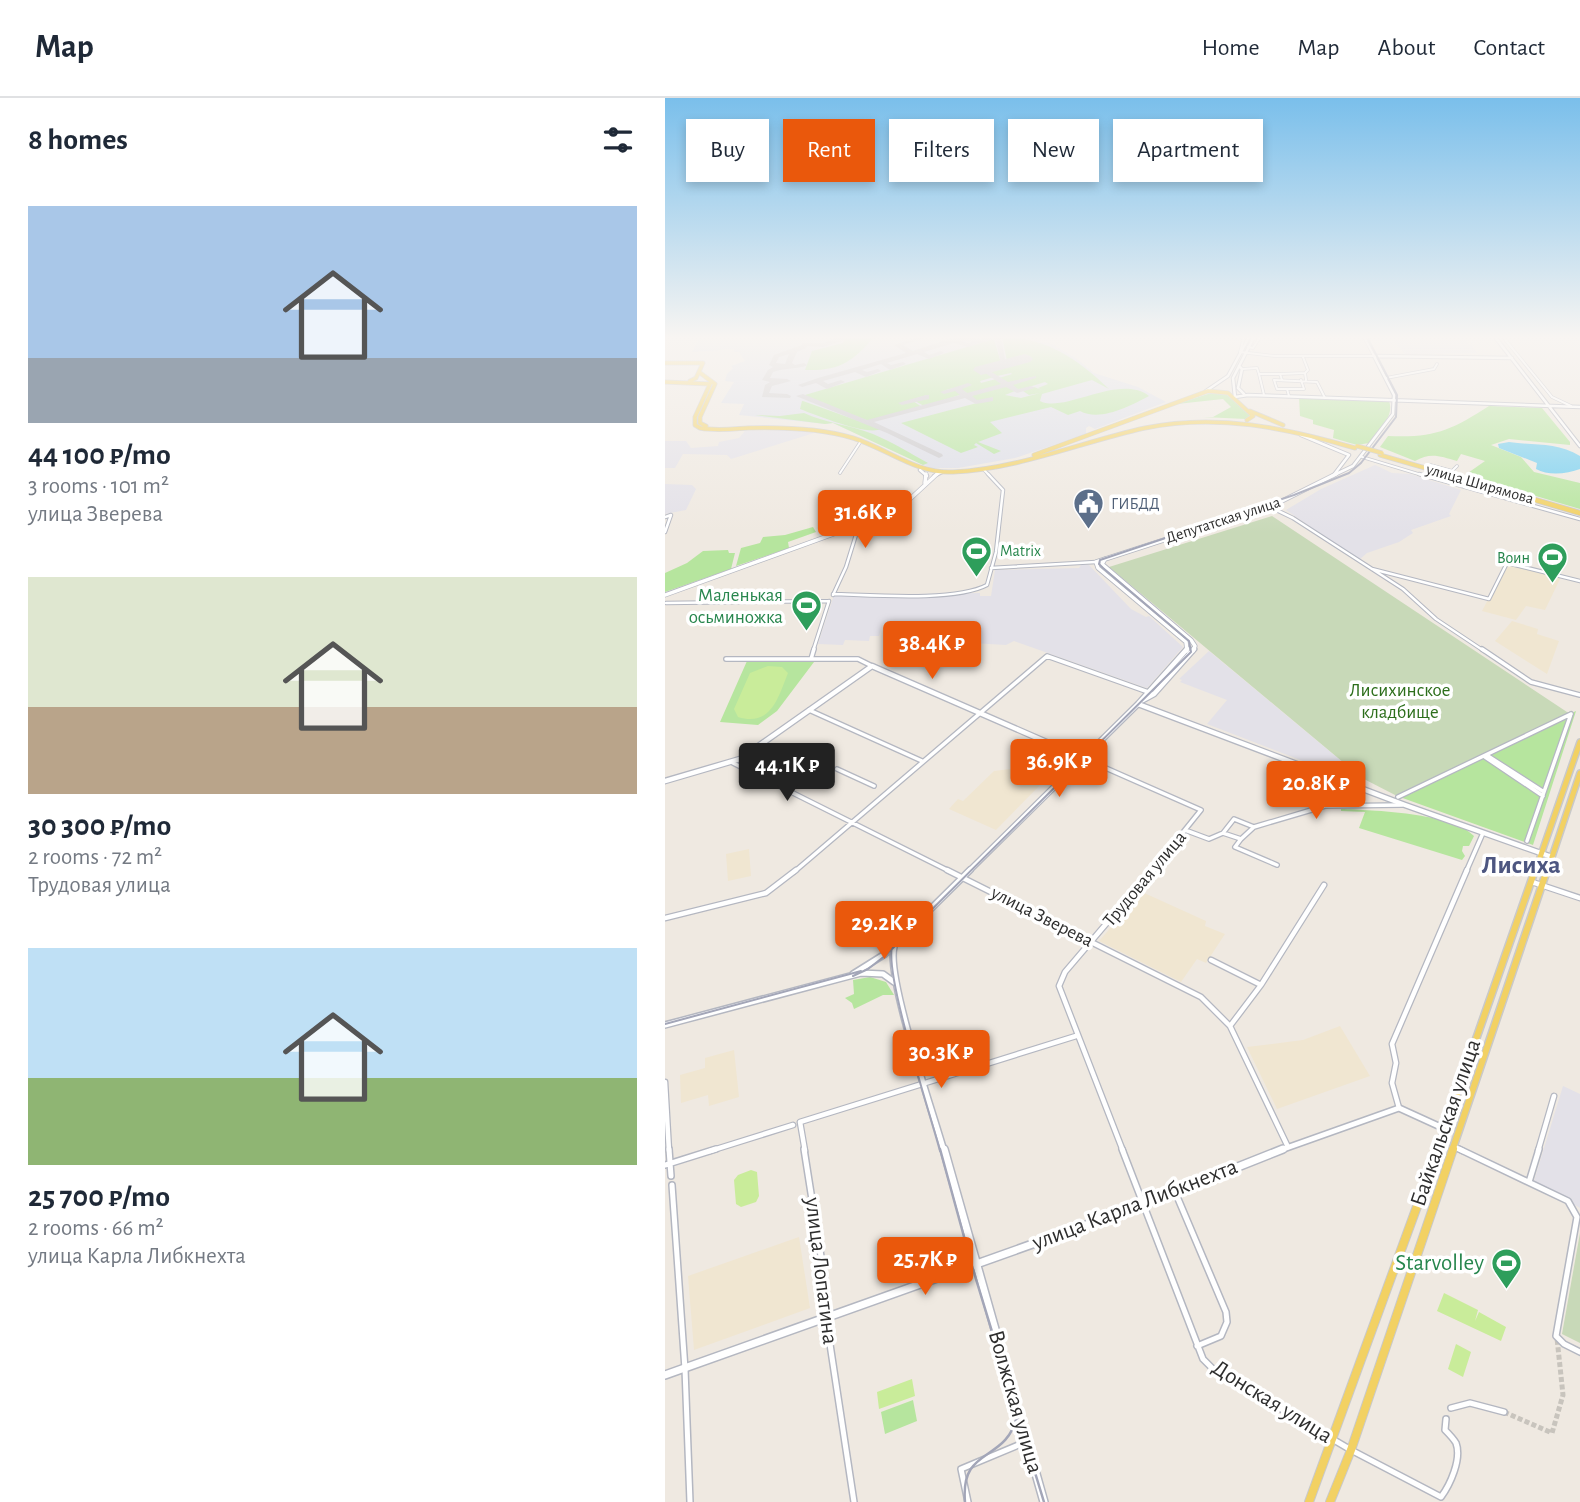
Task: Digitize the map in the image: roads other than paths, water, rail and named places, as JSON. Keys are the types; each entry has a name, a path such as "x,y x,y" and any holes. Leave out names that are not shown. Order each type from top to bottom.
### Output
{"main road":[{"path":"702,403 695,417 695,424 700,428 825,430 845,434 928,469 965,469 1019,460 1177,403"},
{"path":"706,403 699,421 703,425 825,430"},
{"name":"Депутатская улица","path":"1096,562 1268,506 1353,466 1392,417 1394,403"},
{"path":"1462,403 1578,407"},
{"path":"1529,405 1536,403"},
{"path":"1545,403 1580,446"},
{"path":"1094,433 1098,437 1185,423 1253,419 1239,404"},
{"path":"1529,405 1553,412"},
{"path":"1246,410 1356,447"},
{"path":"1185,423 1234,422 1278,426 1381,454"},
{"path":"1291,425 1297,429"},
{"path":"1278,426 1347,453 1349,458 1335,475 1322,482"},
{"path":"845,434 920,470 942,472 1025,461 1125,433"},
{"name":"улица Ширямова","path":"1381,454 1580,512"},
{"name":"улица Ширямова","path":"1381,454 1580,512"},
{"path":"1342,466 1346,469 1353,466"},
{"path":"920,470 927,478 921,491"},
{"path":"665,595 897,511 921,491 931,477 942,472"},
{"path":"1104,559 1101,561 1103,565 1193,643 1192,654 1154,694 1138,704"},
{"path":"853,974 876,962 900,939 1138,704 1185,653 1187,644 1098,568 1096,562"},
{"path":"665,781 733,763 871,666 978,715 1083,758"},
{"path":"1138,704 1405,806 1552,857"},
{"name":"Байкальская улица","path":"1309,1502 1445,1129 1580,742"},
{"name":"Байкальская улица","path":"1330,1502 1351,1450 1580,773"},
{"name":"Волжская улица","path":"900,939 893,949 891,959 898,989 974,1265 1044,1502"},
{"path":"665,1025 853,974 883,974 894,981 898,989"},
{"path":"1399,1108 1445,1129"},
{"name":"улица Карла Либкнехта","path":"665,1375 1142,1205 1287,1147 1399,1108"}],"street":[{"path":"840,474 848,468 857,444 861,441"},
{"path":"1362,457 1580,519"},
{"path":"1387,457 1396,468"},
{"path":"1399,460 1401,469"},
{"path":"1428,467 1430,465 1452,471 1457,466"},
{"path":"833,594 975,591 987,586 1003,489 983,468"},
{"path":"1549,504 1552,511"},
{"path":"1268,506 1293,518 1403,589 1436,619 1531,682 1580,695"},
{"path":"665,517 671,516 665,532"},
{"path":"811,659 829,601 851,555 859,525"},
{"path":"991,568 1096,562"},
{"path":"1366,567 1489,599 1507,563 1580,581"},
{"path":"666,603 829,601"},
{"path":"665,918 766,893 1047,656 1154,694"},
{"path":"726,659 858,659 871,666"},
{"path":"808,710 922,761"},
{"path":"1398,797 1571,714 1527,841"},
{"path":"1486,756 1543,794"},
{"name":"Трудовая улица","path":"1061,979 1201,810 1083,758"},
{"name":"улица Зверева","path":"733,763 1201,997 1230,1026 1287,1147"},
{"path":"838,769 874,786"},
{"path":"1277,865 1235,847 1254,827 1325,806 1405,806"},
{"path":"1185,830 1209,839 1223,833 1234,819 1254,827"},
{"path":"1399,1108 1392,1083 1396,1063 1392,1044 1483,832"},
{"path":"1223,833 1241,839"},
{"path":"1531,881 1580,898"},
{"path":"1230,1026 1261,985 1324,886"},
{"path":"1211,960 1261,985"},
{"name":"Донская улица","path":"1061,979 1061,994 1076,1036 1203,1359 1213,1369 1333,1440 1441,1497 1447,1492 1457,1453 1456,1444 1445,1430 1446,1419"},
{"path":"668,1164 1076,1036"},
{"path":"665,1082 668,1164 671,1176"},
{"path":"1528,1182 1553,1096"},
{"name":"улица Лопатина","path":"796,1123 826,1288 826,1318 854,1502"},
{"path":"1454,1147 1568,1201 1576,1211 1556,1336 1564,1344 1580,1352"},
{"path":"672,1185 685,1368 690,1502"},
{"path":"1175,1192 1226,1312 1227,1322 1220,1336 1196,1346"},
{"path":"1451,1408 1463,1401 1479,1403 1504,1412"},
{"path":"968,1502 961,1469 1028,1441"}],"water":[{"path":"1509,442 1555,446 1571,452 1580,456 1580,469 1558,474 1546,473 1536,469 1537,463 1499,448 1498,444"}],"tunnel":[{"path":"1504,1412 1552,1433 1563,1395 1557,1338"}],"tram line":[{"path":"892,949 1191,652 1189,641 1103,568 1099,564 1100,560 1294,495 1349,473 1361,463 1396,417 1397,403"},
{"path":"853,976 868,969 892,949"},
{"path":"892,949 901,1015 940,1151"},
{"path":"665,1024 861,971"},
{"path":"940,1149 972,1266 1044,1502"},
{"path":"965,1502 965,1484 969,1471 976,1462 1004,1442 1017,1416"}],"place":[{"name":"ГИБДД","path":"1088,531"},
{"name":"Matrix","path":"977,578"},
{"name":"Воин","path":"1553,585"},
{"name":"Маленькая осьминожка","path":"806,633"},
{"name":"Starvolley","path":"1507,1290"}],"district":[{"name":"Лисиха","path":"1521,865"}],"park label":[{"name":"Лисихинское кладбище","path":"1400,701"}]}
